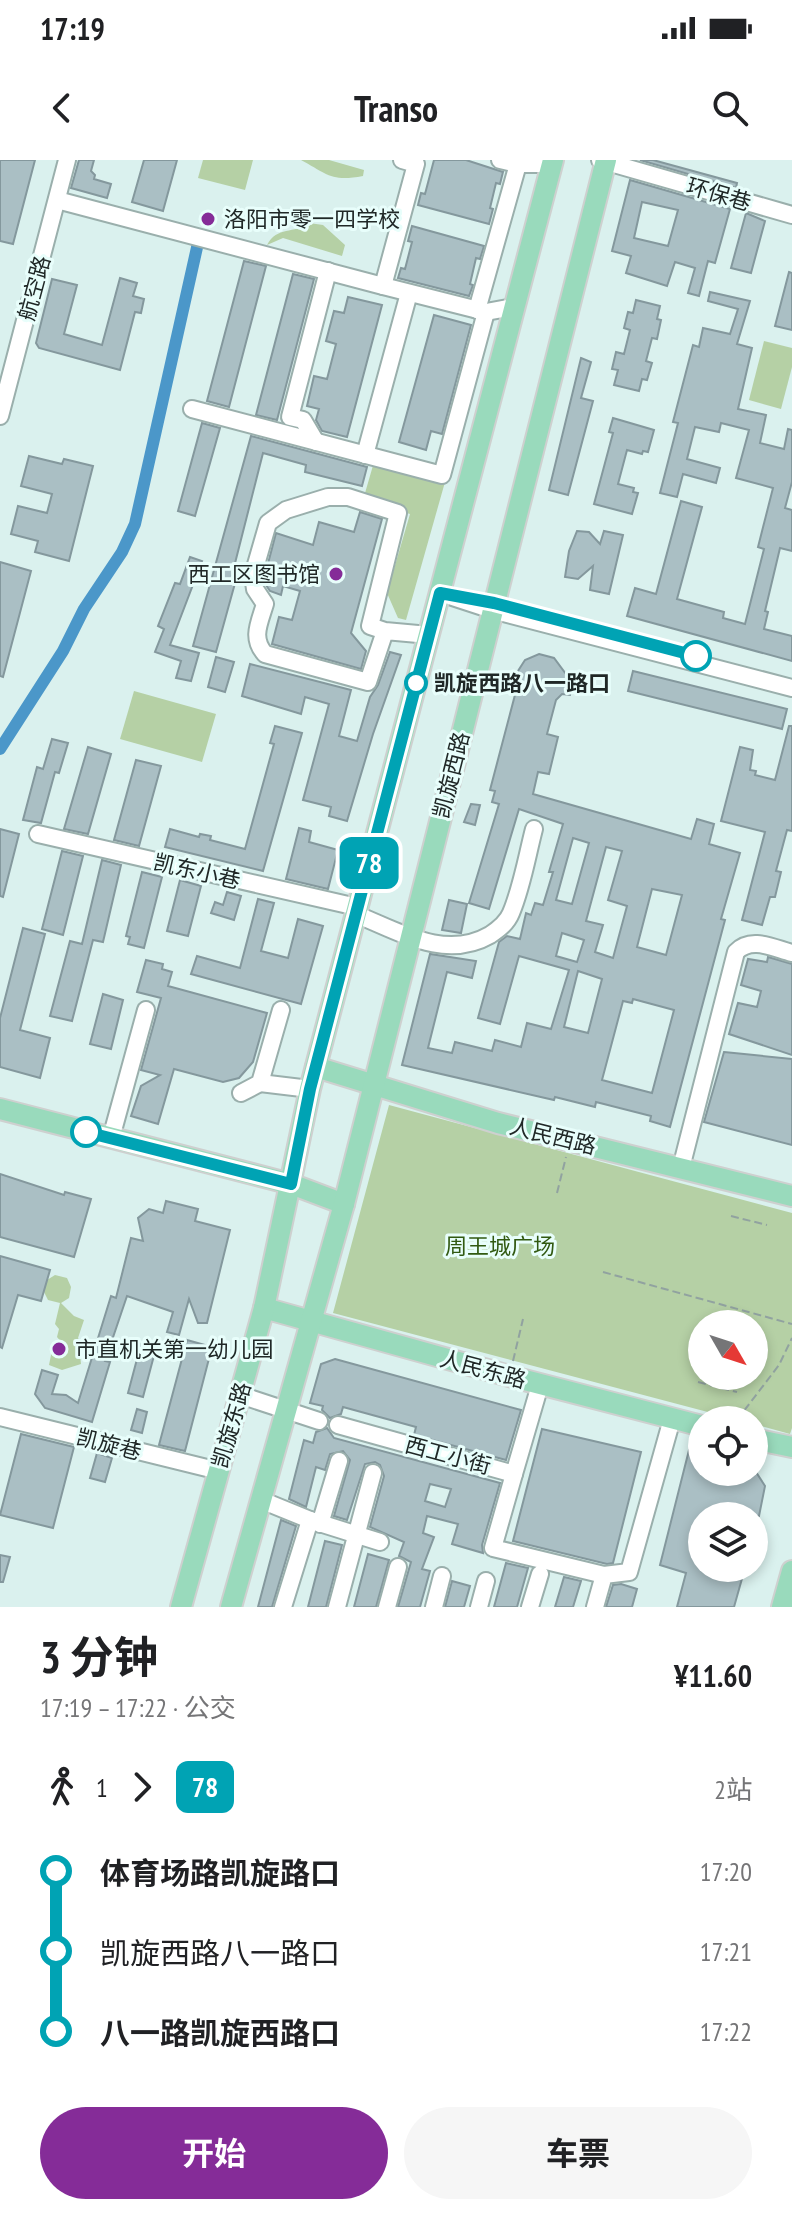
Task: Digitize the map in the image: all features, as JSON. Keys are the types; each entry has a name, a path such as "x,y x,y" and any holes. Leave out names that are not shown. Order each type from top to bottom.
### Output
{"main road":[{"name":"凯旋西路","path":"344,1204 604,160"},
{"path":"290,1190 310,1089 552,162"},
{"name":"人民西路","path":"316,1067 498,1123 792,1196"},
{"path":"0,1109 290,1190"},
{"path":"0,1121 344,1204 231,1607"},
{"name":"凯旋东路","path":"181,1607 264,1308 290,1190"},
{"name":"人民东路","path":"264,1308 688,1423"},
{"path":"768,1442 792,1447"},
{"path":"782,1607 792,1571"}],"street":[{"name":"航空路","path":"0,416 67,160"},
{"path":"383,286 416,164 402,160"},
{"path":"500,160 518,164 552,162"},
{"name":"环保巷","path":"604,160 792,215"},
{"path":"192,409 442,475 518,164"},
{"path":"57,200 481,311 513,307"},
{"path":"316,442 303,420 290,417 328,271"},
{"path":"365,455 409,293"},
{"path":"385,631 368,682 265,654 255,638 265,604 255,589 253,575 268,523 286,510 328,497 348,497 398,513 370,626 385,631 429,635"},
{"path":"440,593 792,680"},
{"path":"493,606 792,688"},
{"name":"凯东小巷","path":"38,834 356,911 433,945 458,946 482,939 502,927 511,914 534,829"},
{"path":"681,1168 736,952 743,944 751,942 792,953"},
{"path":"111,1138 146,1010"},
{"path":"260,1083 281,1010"},
{"path":"241,1093 260,1083 310,1089"},
{"name":"西工小街","path":"338,1425 514,1474 540,1385"},
{"path":"240,1395 319,1421"},
{"name":"凯旋巷","path":"0,1417 219,1471"},
{"path":"514,1474 493,1548 604,1575 629,1572 672,1419"},
{"path":"283,1607 339,1461"},
{"path":"337,1607 373,1473"},
{"path":"261,1500 315,1522 380,1542"},
{"path":"387,1607 398,1567"},
{"path":"530,1607 540,1574"},
{"path":"595,1607 604,1575"},
{"path":"434,1607 442,1576"},
{"path":"479,1607 486,1581"}],"path":[{"path":"557,1193 571,1141"},
{"path":"731,1216 767,1225"},
{"path":"603,1272 792,1324"},
{"path":"509,1376 523,1319"},
{"path":"748,1406 779,1365 792,1338"},
{"path":"729,1390 737,1392"}],"green space":[{"path":"203,160 253,160 245,190 198,178"},
{"path":"301,160 329,160 364,170 363,176 336,177"},
{"path":"309,223 323,225 345,245 342,256 283,238 267,245 276,235"},
{"path":"764,341 792,348 792,367 781,409 749,400"},
{"path":"374,462 445,482 406,620 398,618 387,593 410,514 363,500"},
{"path":"134,691 216,714 202,762 120,739"},
{"name":"周王城广场","path":"389,1105 792,1213 790,1434 768,1428 768,1406 688,1407 333,1313"},
{"path":"55,1275 67,1278 71,1287 69,1298 61,1303 74,1316 84,1320 78,1338 83,1346 81,1364 62,1370 49,1365 52,1350 60,1348 62,1343 57,1337 59,1329 55,1324 60,1303 48,1300 44,1292 47,1280"}],"building":[{"path":"0,160 35,160 13,244 0,241"},
{"path":"79,160 94,160 91,171 94,179 111,184 107,198 71,188"},
{"path":"144,160 177,160 163,211 132,202"},
{"path":"434,160 466,160 503,172 500,184 496,183 489,224 418,205 421,193 425,194"},
{"path":"640,160 653,160 737,183 736,188"},
{"path":"630,180 730,209 715,263 708,261 699,296 688,293 695,268 675,262 667,286 626,273 631,256 612,251","holes":["642,202 678,210 668,246 634,238"]},
{"path":"746,213 765,221 751,273 731,268"},
{"path":"412,226 484,246 480,259 476,258 469,296 398,278 401,268 405,269 412,242 408,241"},
{"path":"244,261 266,266 229,407 207,401"},
{"path":"789,272 792,273 792,330 775,326"},
{"path":"293,274 314,279 277,420 256,415"},
{"path":"120,278 137,283 133,296 144,299 141,313 135,312 120,370 39,348 36,343 52,279 77,285 64,334 102,345"},
{"path":"710,292 750,301 737,344 752,348 738,409 766,415 760,443 784,449 788,429 792,430 792,482 785,508 792,510 792,551 780,548 765,611 768,612 764,629 792,636 792,661 627,616 635,588 656,594 681,501 702,507 677,599 724,612 723,618 745,624 764,549 758,547 773,488 736,478 749,430 721,423 719,432 695,427 687,459 720,468 716,483 683,474 677,497 660,493 678,423 673,422 693,345 699,347 703,328 730,334 738,309 708,301"},
{"path":"348,297 382,305 347,437 322,431 316,420 319,409 307,406 314,376 327,379 336,344 326,341 334,311 344,313"},
{"path":"636,300 660,306 657,319 661,320 657,339 652,338 646,361 652,363 647,380 642,379 639,391 614,385 618,370 612,369 616,352 624,354 630,330 624,328 628,312 633,313"},
{"path":"434,315 471,325 442,434 431,431 426,450 399,442"},
{"path":"581,358 591,362 581,398 593,401 568,495 549,490"},
{"path":"613,418 654,430 648,452 643,451 642,454 627,450 618,484 634,488 633,492 638,493 632,514 594,504 613,433 609,432"},
{"path":"202,423 220,428 195,516 178,511"},
{"path":"251,436 367,467 362,486 305,472 306,465 263,453 232,575 237,576 216,652 193,646"},
{"path":"29,456 62,464 64,459 93,466 69,561 35,552 38,541 11,534 18,506 47,513 52,494 21,486"},
{"name":"西工区图书馆","path":"360,512 382,519 351,633 366,651 361,669 272,644 279,617 292,620 300,591 283,586 281,595 270,591 266,585 268,576 265,575 276,533 313,545 319,522 354,532"},
{"path":"577,531 589,532 600,544 604,531 623,535 609,594 590,590 593,566 578,579 565,577 569,551"},
{"path":"190,557 202,561 170,645 199,653 191,681 176,678 181,661 155,652 164,629 158,626 175,583 180,584"},
{"path":"0,562 31,571 3,677 0,676"},
{"path":"390,652 401,655 347,821 329,816 331,807 303,800 329,704 305,697 301,714 242,696 250,664 351,690 339,736 357,741 370,697 378,685"},
{"path":"539,654 554,658 566,674 574,675 570,695 562,694 556,700 547,734 558,737 549,774 538,772 533,794 691,839 697,819 714,824 709,844 740,853 670,1127 650,1121 651,1116 596,1102 595,1107 555,1097 554,1100 402,1065 430,954 476,961 472,978 447,972 428,1048 452,1053 455,1042 492,1051 495,1040 521,1047 527,1023 551,1029 569,970 519,956 500,1024 478,1018 499,942 507,936 520,939 526,913 531,915 535,903 543,905 563,824 519,809 489,909 469,903 499,804 492,802 495,791 490,790 516,691 516,674 525,660","holes":["573,838 589,843 572,904 556,900","606,847 622,851 608,900 627,906 613,958 595,952 603,925 586,921","652,889 682,895 666,955 637,947","562,933 584,940 577,962 556,956","578,971 602,979 588,1033 564,1027","633,999 674,1010 652,1093 602,1080 623,1001 632,1003"]},
{"path":"216,657 234,662 225,692 208,687"},
{"path":"633,671 787,709 782,729 628,691"},
{"path":"275,726 302,733 263,871 165,847 170,829 199,837 200,834 211,836 210,840 245,849 274,744 270,743"},
{"path":"789,726 792,726 792,831 787,830 776,871 781,872 775,897 770,897 762,925 742,920 765,832 721,821 740,747 753,750 750,770 756,771 755,775 775,780"},
{"path":"52,739 68,743 59,773 55,772 41,823 23,820 37,767 43,769"},
{"path":"88,747 111,754 88,834 64,829"},
{"path":"136,760 161,766 139,846 114,840"},
{"path":"471,804 480,805 475,825 464,822"},
{"path":"299,828 311,831 309,842 338,850 328,889 286,879"},
{"path":"0,829 19,834 3,897 0,896"},
{"path":"62,851 83,856 63,935 42,929"},
{"path":"102,860 121,865 103,942 93,940 72,1021 50,1016 70,941 82,944"},
{"path":"142,872 162,877 144,948 128,944 130,937 126,936"},
{"path":"180,880 201,886 188,936 167,931"},
{"path":"227,892 241,896 234,920 211,913 215,902 223,905"},
{"path":"258,899 274,903 261,951 288,958 298,919 323,926 301,1004 191,974 197,956 240,968"},
{"path":"449,900 467,904 461,933 442,930"},
{"path":"23,928 45,934 20,1030 50,1038 40,1078 0,1067 0,1018"},
{"path":"768,957 792,964 792,1055 729,1034 738,1003 757,1007 761,991 741,985 748,959 767,962"},
{"path":"146,960 163,964 162,969 172,972 168,986 267,1013 253,1062 239,1078 223,1082 174,1069 158,1124 131,1116 141,1086 160,1075 141,1070 161,998 137,992"},
{"path":"103,994 123,1000 111,1049 90,1044"},
{"path":"724,1052 792,1059 792,1145 704,1122"},
{"path":"0,1174 64,1195 65,1192 91,1199 74,1257 0,1237"},
{"path":"166,1201 198,1209 195,1221 230,1230 207,1323 198,1323 189,1299 179,1335 167,1332 173,1312 127,1296 105,1361 110,1362 92,1422 45,1408 35,1394 42,1370 58,1375 52,1394 66,1395 78,1403 111,1296 116,1298 131,1238 143,1241 138,1218 149,1209 163,1213"},
{"path":"0,1256 50,1270 41,1301 18,1295 2,1348 0,1347"},
{"path":"187,1340 212,1347 185,1451 159,1445"},
{"path":"141,1344 156,1348 143,1397 128,1393"},
{"path":"335,1359 521,1410 506,1460 414,1435 416,1427 343,1407 341,1414 330,1418 322,1410 323,1406 310,1403 321,1364"},
{"path":"137,1409 147,1412 142,1433 131,1430"},
{"path":"327,1428 334,1438 500,1483 482,1545 483,1553 452,1544 458,1524 427,1516 423,1533 434,1537 422,1569 430,1571 420,1607 398,1607 411,1562 399,1556 404,1542 370,1527 384,1476 380,1465 375,1462 365,1464 347,1520 334,1516 350,1460 343,1451 330,1454 325,1470 316,1467 306,1507 289,1499 304,1440 313,1443 316,1432","holes":["430,1484 451,1489 445,1507 425,1501"]},
{"path":"542,1429 641,1452 613,1563 513,1541"},
{"path":"21,1434 74,1447 53,1528 0,1515"},
{"path":"97,1453 112,1458 105,1482 90,1478"},
{"path":"688,1454 688,1486 765,1486 762,1502 688,1502 688,1582 741,1582 734,1607 677,1607 686,1573 660,1565"},
{"path":"281,1520 296,1526 272,1607 258,1607"},
{"path":"325,1541 342,1545 326,1607 308,1607"},
{"path":"368,1554 389,1560 376,1607 354,1607"},
{"path":"0,1555 10,1557 3,1582 0,1582"},
{"path":"506,1563 528,1568 517,1607 494,1607"},
{"path":"564,1577 581,1581 573,1607 555,1607"},
{"path":"452,1581 470,1586 464,1607 445,1607"},
{"path":"613,1585 637,1589 632,1607 606,1607"}],"waterway":[{"path":"0,749 63,651 84,609 122,552 135,524 198,243"}],"bus line":[{"name":"78","path":"86,1132 291,1184 310,1089 440,593 494,603 696,656"}],"place":[{"name":"洛阳市零一四学校","path":"208,219"},
{"name":"西工区图书馆","path":"336,574"},
{"name":"凯旋西路八一路口","path":"416,683"},
{"name":"市直机关第一幼儿园","path":"59,1349"}]}
